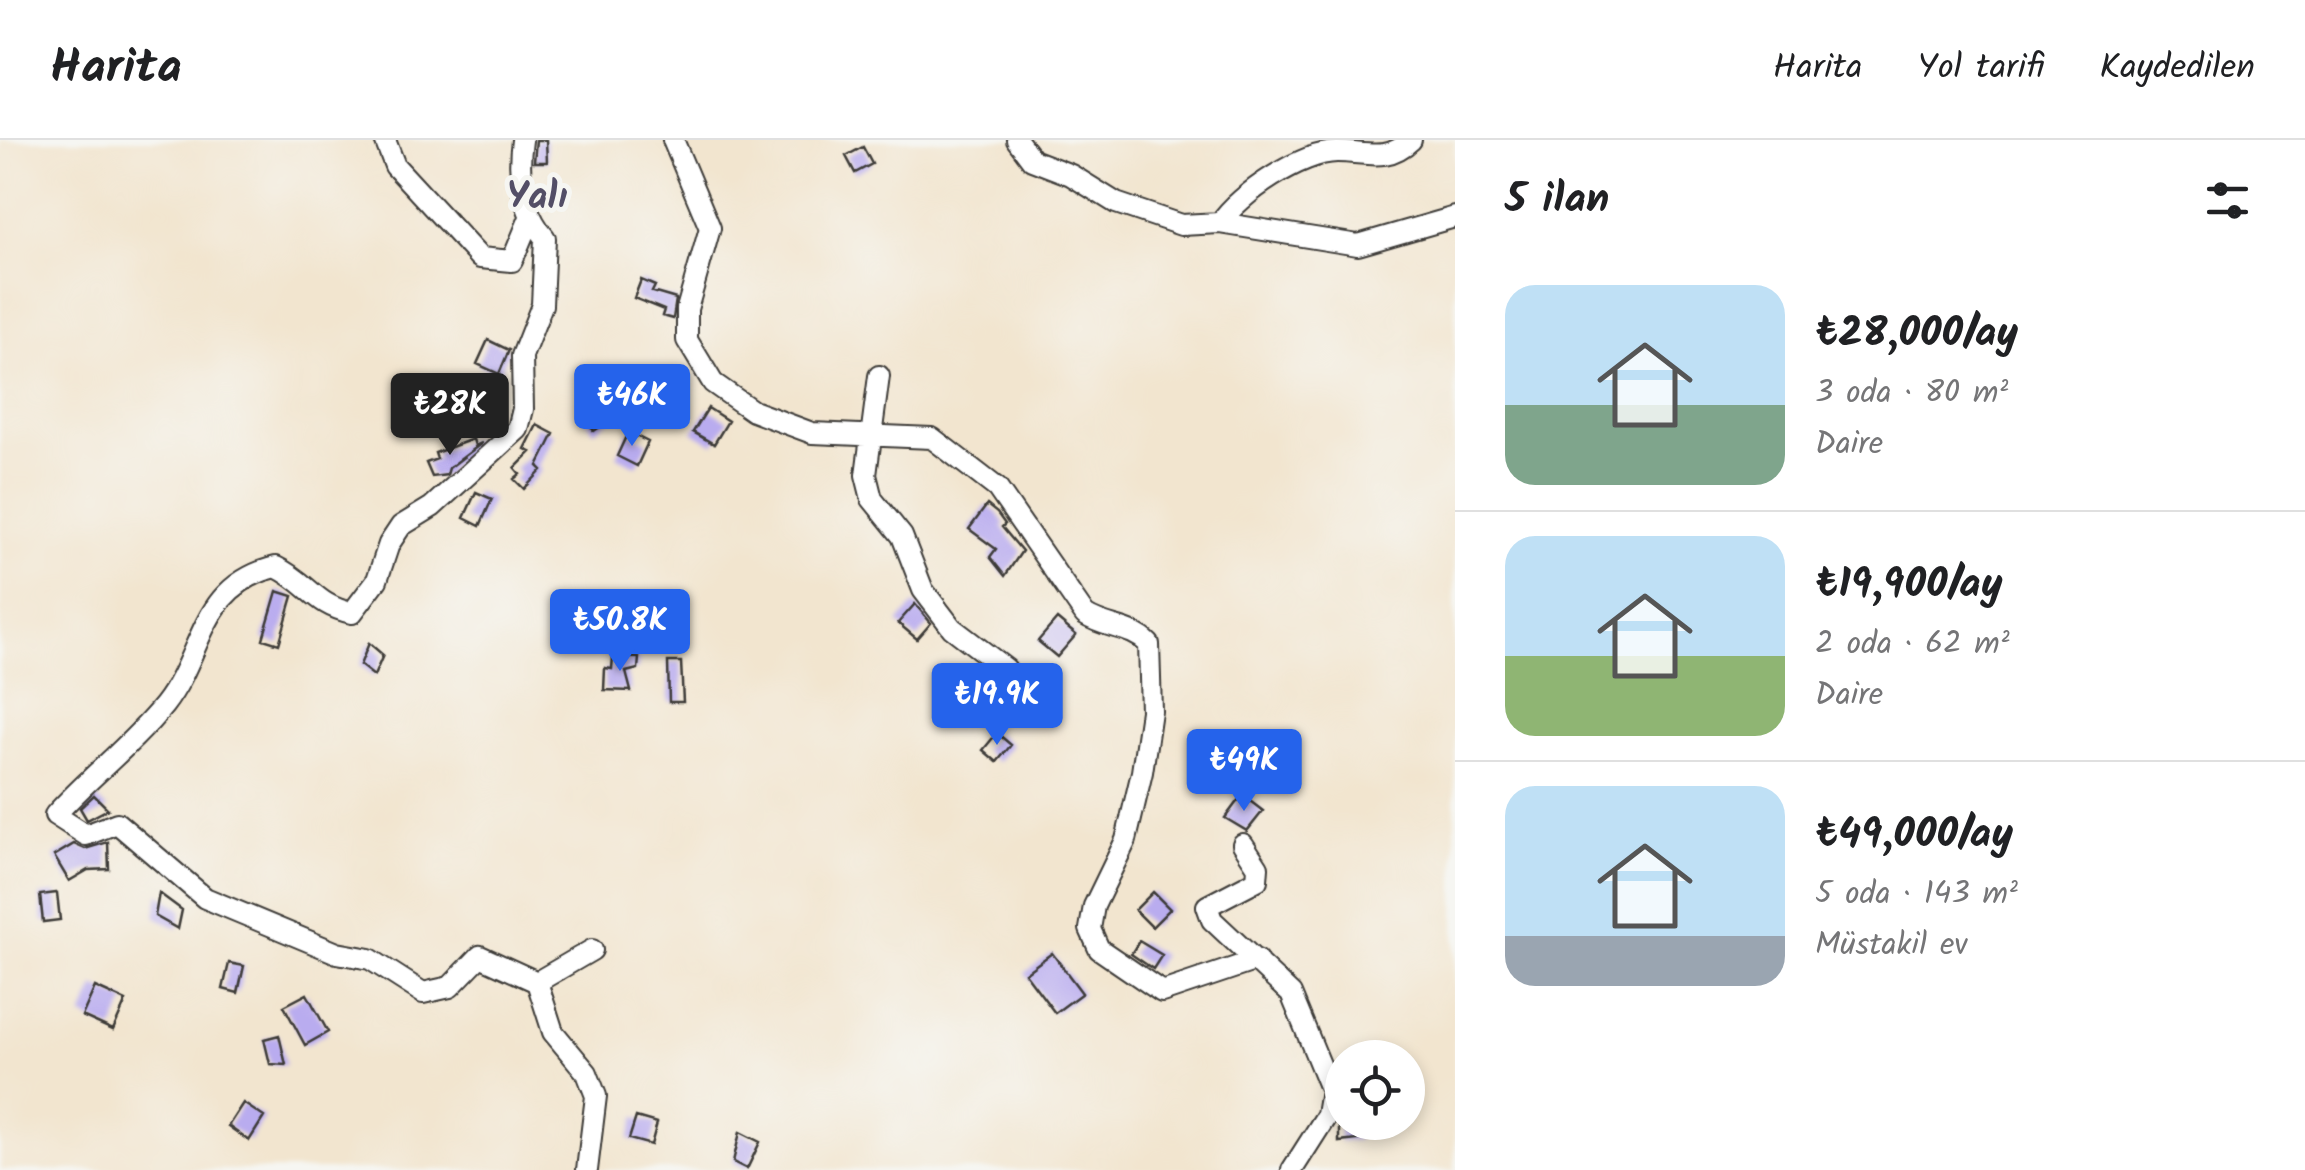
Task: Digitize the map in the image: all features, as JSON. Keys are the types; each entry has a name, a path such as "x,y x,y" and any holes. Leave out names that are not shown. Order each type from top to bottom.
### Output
{"street":[{"path":"385,140 395,166 480,258 512,260 529,220"},
{"path":"522,140 519,164 529,220 544,238 542,306 522,356 523,409 518,429 432,506 401,526 389,544 377,580 352,613 325,607 304,580 276,566 238,586 210,610 166,702 120,756 56,815 86,835 117,823 205,898 337,953 370,959 423,993 450,987 480,956 537,982 553,1032 587,1072 596,1096 587,1170"},
{"path":"673,140 702,199 710,228 687,309 687,340 699,367 713,383 752,411 812,432 932,438 997,488 1086,615 1101,625 1136,631 1150,644 1151,711 1142,772 1126,840 1094,906 1090,928 1099,950 1162,992 1256,960"},
{"path":"1018,140 1032,160 1071,175 1116,203 1180,225 1220,223 1358,246 1455,217"},
{"path":"1220,223 1269,177 1334,152 1371,158 1390,153 1411,140"},
{"path":"879,376 866,475 872,498 902,536 923,590 952,628 1006,669"},
{"path":"1243,844 1258,867 1257,880 1207,906 1212,920 1291,994 1331,1092 1326,1114 1292,1170"},
{"path":"537,982 592,950"}],"building":[{"path":"536,140 546,140 547,162 534,162"},
{"path":"863,147 872,164 855,173 846,156"},
{"path":"641,280 655,286 652,292 676,299 673,319 662,316 664,310 634,298"},
{"path":"488,340 509,350 499,374 477,364"},
{"path":"601,397 614,417 594,431 587,421 597,414 590,405"},
{"path":"708,408 728,421 714,444 693,432"},
{"path":"537,425 554,434 538,466 542,470 524,489 514,479 520,474 515,468 531,452 525,449"},
{"path":"628,432 648,442 637,466 617,456"},
{"path":"473,439 475,446 482,443 449,468 447,475 432,477 426,463 437,459 435,453"},
{"path":"476,492 492,499 480,526 464,518"},
{"path":"987,505 997,513 1005,524 1002,527 1022,551 1005,576 990,557 996,549 969,529"},
{"path":"277,591 293,596 279,644 263,639"},
{"path":"915,604 931,623 917,639 898,623"},
{"path":"1057,619 1076,635 1057,657 1038,641"},
{"path":"369,643 383,655 374,676 360,665"},
{"path":"613,657 639,658 638,669 626,672 631,691 604,690 605,668 612,669"},
{"path":"668,662 681,662 683,702 669,702"},
{"path":"998,681 1017,700 998,720 978,701"},
{"path":"997,733 1011,745 997,762 983,750"},
{"path":"94,795 108,809 87,820 80,808"},
{"path":"1242,795 1263,811 1247,831 1225,818"},
{"path":"108,842 109,869 88,870 69,881 54,856 74,844 85,849"},
{"path":"1153,892 1170,909 1152,927 1135,910"},
{"path":"57,893 60,920 43,922 40,895"},
{"path":"159,893 182,910 178,929 155,916"},
{"path":"1139,941 1162,955 1153,969 1131,954"},
{"path":"1052,953 1082,993 1055,1013 1025,973"},
{"path":"229,963 244,966 238,993 223,989"},
{"path":"95,987 126,1001 113,1030 82,1016"},
{"path":"307,994 328,1032 305,1045 284,1006"},
{"path":"279,1035 286,1065 270,1064 264,1039"},
{"path":"243,1103 264,1117 249,1141 228,1126"},
{"path":"636,1117 657,1123 651,1145 629,1139"},
{"path":"740,1132 760,1142 747,1169 733,1162"}],"district":[{"name":"Yalı","path":"537,198"}]}
